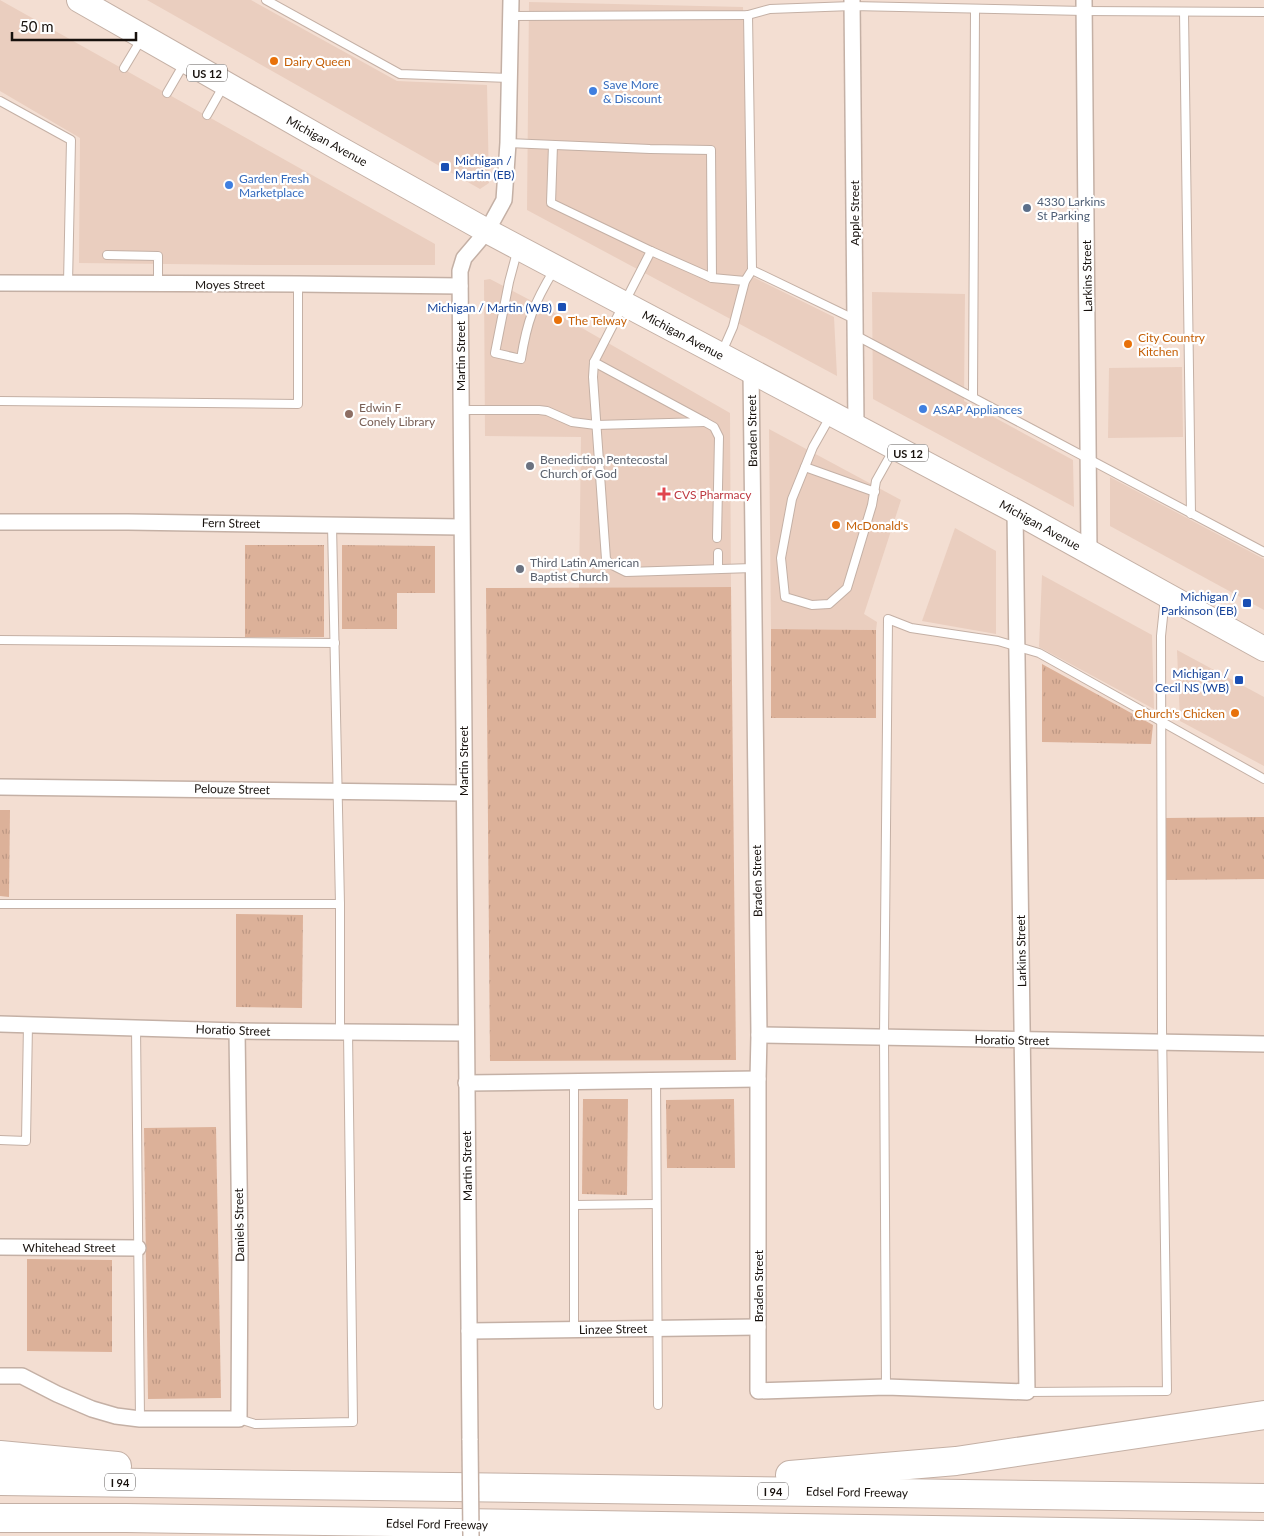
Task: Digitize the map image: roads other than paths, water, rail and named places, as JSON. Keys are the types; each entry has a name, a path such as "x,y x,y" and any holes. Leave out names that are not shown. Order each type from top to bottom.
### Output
{"highway":[{"path":"535,1488 624,1476 730,1478 815,1474 956,1461 1264,1415"},
{"path":"0,1455 126,1467 240,1484"},
{"name":"Edsel Ford Freeway","path":"0,1481 1264,1498"},
{"name":"Edsel Ford Freeway","path":"0,1518 126,1518 1264,1535"},
{"path":"0,1528 55,1519"},
{"path":"502,1525 547,1536"}],"main road":[{"name":"Michigan Avenue","path":"78,0 109,9 143,37 487,231 1015,510 1264,649"}],"street":[{"name":"Martin Street","path":"471,1536 460,271 464,258 487,231 504,200 508,143 511,0"},
{"name":"Apple Street","path":"852,3 856,426"},
{"name":"Larkins Street","path":"1084,6 1089,552"},
{"name":"Moyes Street","path":"0,283 460,286"},
{"name":"Braden Street","path":"751,370 759,1035 758,1391 886,1387"},
{"name":"Larkins Street","path":"1015,510 1027,1392"},
{"name":"Fern Street","path":"0,522 462,527"},
{"name":"Pelouze Street","path":"0,787 464,793"},
{"name":"Horatio Street","path":"0,1024 237,1031 466,1033"},
{"name":"Daniels Street","path":"237,1031 240,1250 239,1419"},
{"name":"Horatio Street","path":"759,1035 1264,1044"},
{"path":"466,1083 574,1080 758,1079"},
{"name":"Whitehead Street","path":"0,1247 138,1248"},
{"name":"Linzee Street","path":"469,1331 758,1327"},
{"path":"0,1376 22,1376 92,1409 116,1416 140,1419 239,1419"},
{"path":"886,1387 1027,1392"}],"lane":[{"path":"266,0 400,74 509,78"},
{"path":"282,0 282,9"},
{"path":"511,16 748,15 770,8 852,3 975,10 1084,6 1184,12 1264,12"},
{"path":"973,397 975,10"},
{"path":"1184,12 1191,514"},
{"path":"721,355 733,327 745,281 752,270 748,15"},
{"path":"124,68 143,37"},
{"path":"167,93 186,61"},
{"path":"207,115 225,83"},
{"path":"0,101 71,140 68,283"},
{"path":"508,143 711,150 712,278"},
{"path":"553,145 551,203 712,278 745,281"},
{"path":"519,247 509,282 495,352 521,359 526,329 537,297 556,267"},
{"path":"651,251 594,362 593,377 606,558 610,564 626,572 753,568"},
{"path":"106,255 158,256 158,283"},
{"path":"752,270 854,319"},
{"path":"0,401 298,404 298,284"},
{"path":"854,335 1264,552"},
{"path":"594,362 714,427 719,437 718,538"},
{"path":"461,410 539,410 547,411 572,422 596,425 705,422"},
{"path":"832,413 813,447 792,499 780,558 785,597 812,605 829,604 847,588 872,505 876,481 896,447"},
{"path":"805,467 874,492"},
{"path":"239,1419 255,1424 353,1422 332,525"},
{"path":"718,553 718,569"},
{"path":"1027,1392 1167,1391 1162,1041 1161,636 1165,594"},
{"path":"886,1387 884,1037 888,619 911,628 998,641 1039,653 1264,779"},
{"path":"0,640 335,643"},
{"path":"0,904 340,904"},
{"path":"0,1140 26,1141 28,1024"},
{"path":"136,1027 140,1419"},
{"path":"574,1080 574,1329"},
{"path":"656,1080 656,1328 658,1405"},
{"path":"574,1205 656,1204"}],"place":[{"name":"Dairy Queen","path":"274,61"},
{"name":"Save More & Discount","path":"593,91"},
{"name":"Michigan / Martin (EB)","path":"445,167"},
{"name":"Garden Fresh Marketplace","path":"229,185"},
{"name":"4330 Larkins St Parking","path":"1027,208"},
{"name":"Michigan / Martin (WB)","path":"562,307"},
{"name":"The Telway","path":"558,320"},
{"name":"City Country Kitchen","path":"1128,344"},
{"name":"ASAP Appliances","path":"923,409"},
{"name":"Edwin F Conely Library","path":"349,414"},
{"name":"Benediction Pentecostal Church of God","path":"530,466"},
{"name":"CVS Pharmacy","path":"664,494"},
{"name":"McDonald's","path":"836,525"},
{"name":"Third Latin American Baptist Church","path":"520,569"},
{"name":"Michigan / Parkinson (EB)","path":"1247,603"},
{"name":"Michigan / Cecil NS (WB)","path":"1239,680"},
{"name":"Church's Chicken","path":"1235,713"}]}
